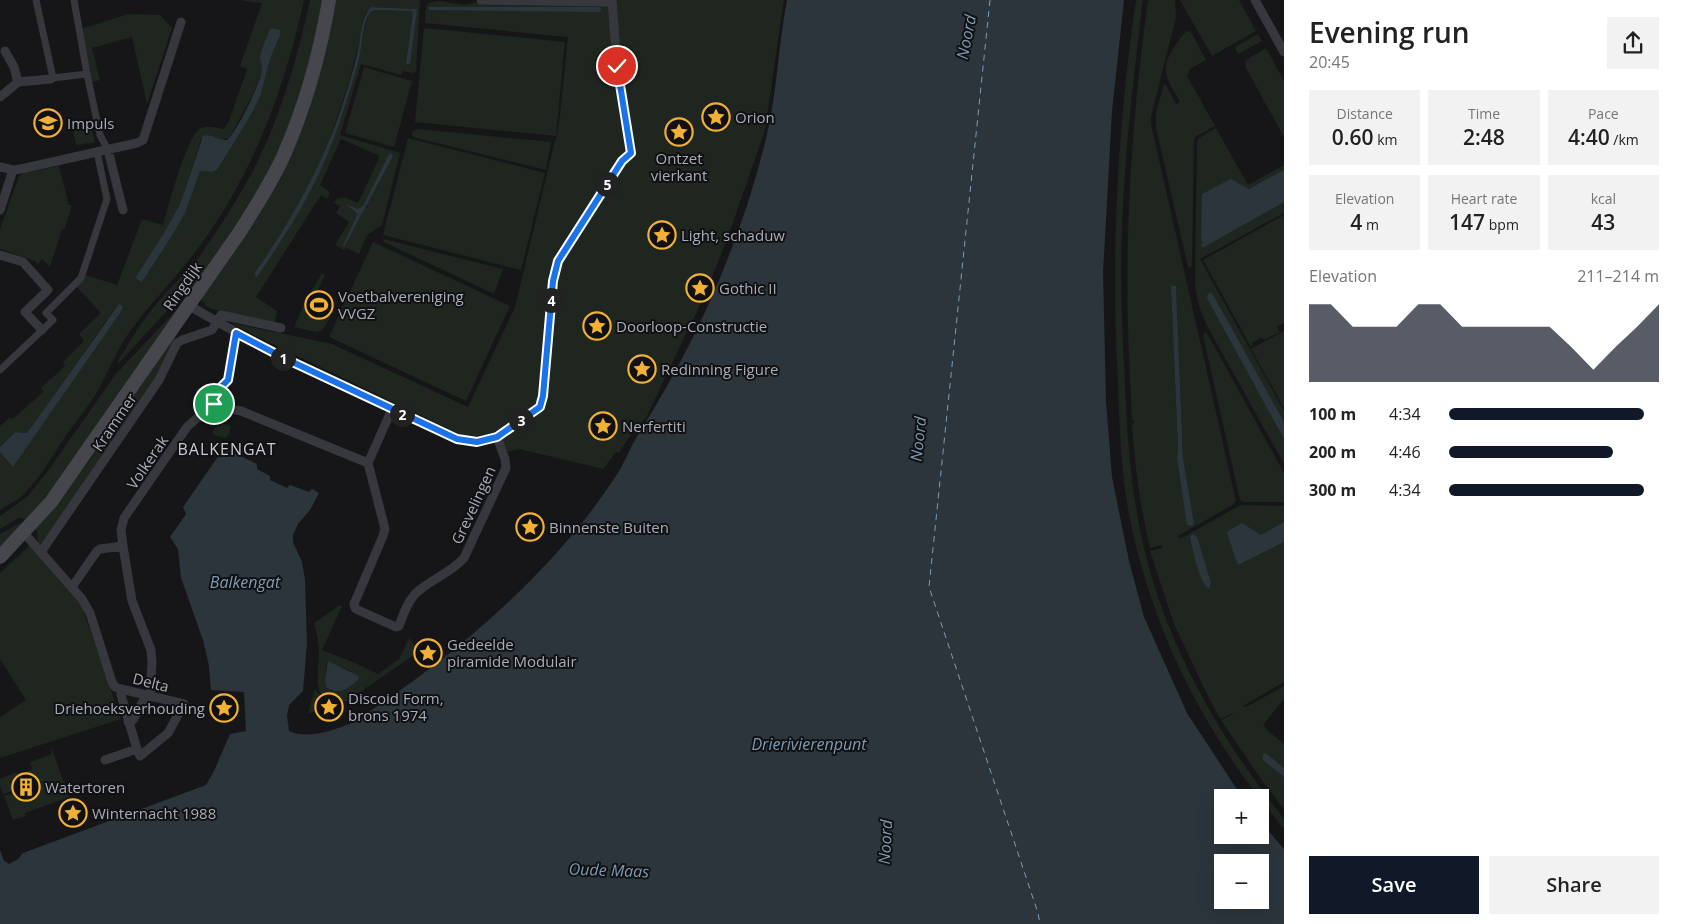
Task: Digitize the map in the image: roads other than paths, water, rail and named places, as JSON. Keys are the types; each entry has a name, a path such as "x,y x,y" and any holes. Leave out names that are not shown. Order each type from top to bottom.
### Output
{"main road":[{"name":"Ringdijk","path":"0,557 51,502 263,194 282,158 304,104 317,58 329,0"}],"street":[{"path":"36,0 52,79"},
{"path":"74,0 100,135 108,150 122,210"},
{"path":"188,305 286,359 467,442 477,442 497,437 540,407 543,396 553,281 558,261 622,161 631,153 617,66 612,1 481,0"},
{"path":"1255,0 1284,52"},
{"path":"0,167 13,170 108,150 142,140 181,22"},
{"path":"2,53 14,67 18,82"},
{"path":"0,97 18,82 87,74"},
{"path":"0,370 53,320 46,312 81,278 107,199 97,152"},
{"path":"0,210 13,170"},
{"path":"107,199 118,190"},
{"path":"0,255 23,262 58,300"},
{"path":"42,330 25,312 48,290"},
{"path":"216,322 222,314 281,328"},
{"name":"Krammer","path":"41,552 159,380 177,343 212,330 216,322"},
{"path":"201,392 210,403 214,404 218,401 219,389 228,380 236,333"},
{"name":"Volkerak","path":"147,699 152,662 151,650 132,601 121,530 124,518 188,427 204,413 221,409 241,411 368,463"},
{"path":"368,463 392,409"},
{"name":"Grevelingen","path":"368,463 385,529 354,604 358,610 396,627 399,626 411,599 454,568 464,558 506,468 505,459 497,437"},
{"path":"24,533 82,599 90,613 112,682 115,687 121,689 128,722 137,749"},
{"path":"72,587 97,551 123,546"},
{"name":"Delta","path":"104,760 137,749 140,756 168,733 184,704 147,699 121,689"},
{"path":"128,722 133,720 147,699"}],"water":[{"path":"787,0 1124,0 1112,111 1103,273 1106,401 1112,477 1129,561 1144,617 1187,713 1237,789 1214,789 1214,844 1269,844 1269,832 1284,849 1284,924 0,924 0,850 4,861 9,864 18,859 23,853 206,785 230,734 246,731 244,692 211,690 209,666 203,640 181,578 178,549 170,537 186,514 183,507 224,448 257,464 257,469 270,476 270,480 287,488 290,485 309,492 312,489 319,493 310,510 298,524 293,535 293,542 302,562 305,580 307,643 303,691 289,705 287,716 289,731 304,735 320,733 352,723 425,672 495,614 560,549 618,474 636,438 679,364 714,293 729,256 754,181 765,143"},
{"path":"371,7 417,9 410,64 406,64 413,13 411,11 375,10 371,12 367,17 350,92 327,157 299,211 257,277 254,274 299,204 334,129 356,60 363,22"},
{"path":"429,7 600,7 601,9 600,12 429,10"},
{"path":"271,28 280,30 280,36 270,59 260,97 217,170 212,172 200,171 185,213 142,282 135,278 180,204 203,136 227,140 237,127 248,106 261,75 260,59"},
{"path":"389,154 393,156 345,245 343,245 357,215 356,212 345,204 358,209 363,206"},
{"path":"1284,170 1284,202 1202,247 1201,244 1204,242 1201,241 1202,194 1231,179 1249,189"},
{"path":"1171,285 1176,286 1183,458 1194,523 1192,526 1187,525 1177,458"},
{"path":"1212,293 1284,422 1284,439 1208,300 1207,295"},
{"path":"119,304 123,306 122,310 13,467 0,452 0,447 15,432 27,433"},
{"path":"1284,522 1284,542 1238,565 1227,533 1228,531 1242,523 1261,535"},
{"path":"1192,534 1198,540 1211,583 1209,588 1207,588 1198,570 1190,537"},
{"path":"328,661 357,675 359,677 358,680 346,689 339,691 326,687"},
{"path":"1266,753 1284,768 1284,777 1263,760 1263,754"}],"place":[{"name":"Orion","path":"716,117"},
{"name":"Impuls","path":"48,123"},
{"name":"Ontzet vierkant","path":"679,132"},
{"name":"Light, schaduw","path":"662,235"},
{"name":"Gothic II","path":"700,288"},
{"name":"Voetbalvereniging VVGZ","path":"319,305"},
{"name":"Doorloop-Constructie","path":"597,326"},
{"name":"Redinning Figure","path":"642,369"},
{"name":"Nerfertiti","path":"603,426"},
{"name":"Binnenste Buiten","path":"530,527"},
{"name":"Gedeelde piramide Modulair","path":"428,653"},
{"name":"Discoid Form, brons 1974","path":"329,707"},
{"name":"Driehoeksverhouding","path":"224,708"},
{"name":"Watertoren","path":"26,787"},
{"name":"Winternacht 1988","path":"73,813"}],"district":[{"name":"BALKENGAT","path":"227,449"}],"water label":[{"name":"Noord","path":"966,37"},
{"name":"Noord","path":"918,439"},
{"name":"Balkengat","path":"245,582"},
{"name":"Drierivierenpunt","path":"809,744"},
{"name":"Noord","path":"885,842"},
{"name":"Oude Maas","path":"609,870"}]}
